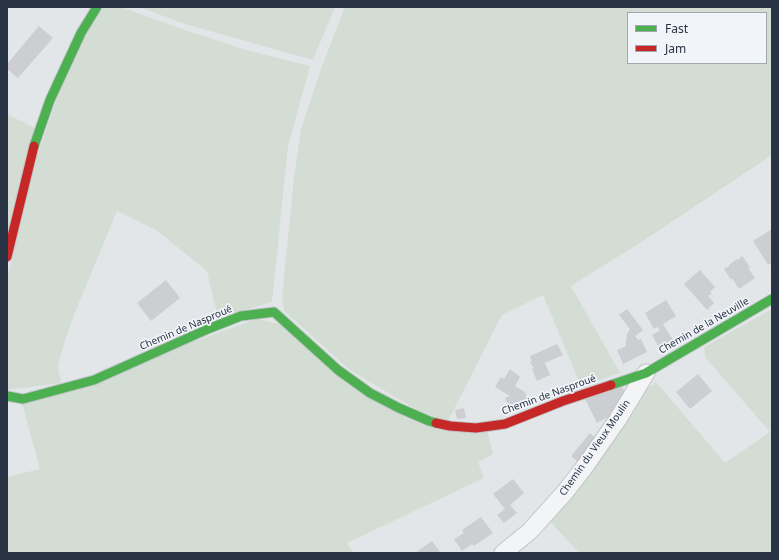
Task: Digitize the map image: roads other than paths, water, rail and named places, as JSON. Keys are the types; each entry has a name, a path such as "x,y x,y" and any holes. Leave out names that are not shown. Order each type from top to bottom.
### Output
{"street":[{"path":"7,257 32,150 50,100 81,33 97,7"},
{"name":"Chemin de la Neuville","path":"646,373 772,299"},
{"name":"Chemin de Nasproué","path":"7,396 23,399 94,380 208,329 241,316 274,312 338,370 370,393 429,421 450,426 476,428 505,424 563,401 646,373"},
{"name":"Chemin du Vieux Moulin","path":"504,553 530,531 565,492 618,419 646,373"}]}
